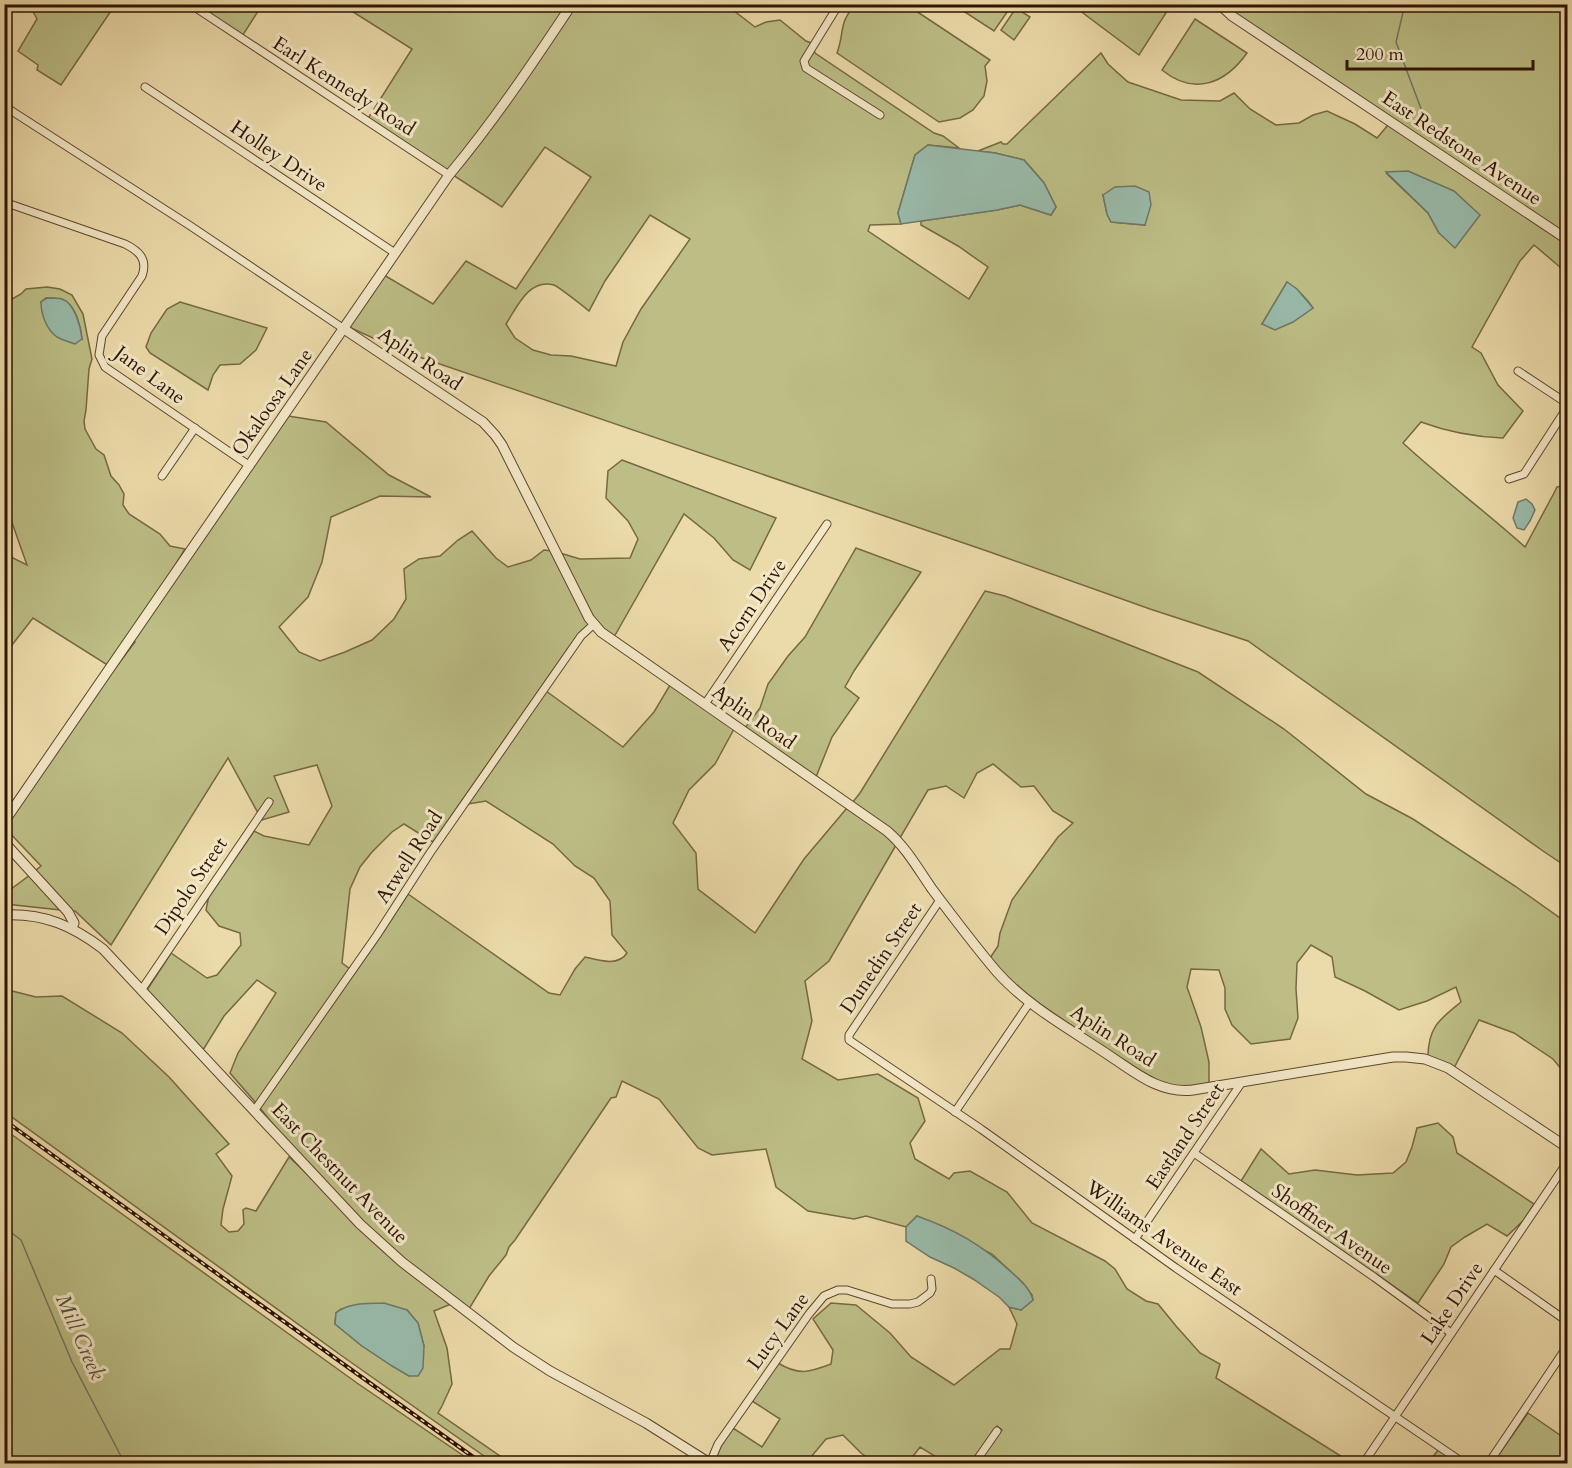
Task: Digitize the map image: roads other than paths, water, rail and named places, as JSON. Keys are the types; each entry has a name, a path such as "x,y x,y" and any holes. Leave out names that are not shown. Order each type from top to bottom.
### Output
{"street":[{"name":"Earl Kennedy Road","path":"190,4 449,175"},
{"name":"Okaloosa Lane","path":"4,822 449,175 511,93 572,4"},
{"path":"839,4 804,61 806,68 880,115"},
{"name":"East Redstone Avenue","path":"1218,4 1232,16 1568,240"},
{"name":"Holley Drive","path":"145,87 395,253"},
{"name":"Aplin Road","path":"4,106 189,225 483,422 502,445 589,618 601,632 887,831 903,848 940,900 997,972 1030,1002 1133,1071 1161,1087 1187,1091 1393,1057 1425,1059 1448,1068 1568,1148"},
{"name":"Jane Lane","path":"4,202 125,244 138,252 144,262 142,276 102,336 99,355 105,367 249,466"},
{"path":"1509,479 1524,474 1568,405 1518,371"},
{"path":"162,476 195,428"},
{"name":"Acorn Drive","path":"705,704 827,524"},
{"name":"Atwell Road","path":"254,1111 581,636 594,624"},
{"name":"Dipolo Street","path":"142,989 269,802"},
{"path":"4,842 68,912 74,923 72,928 35,916 4,915"},
{"name":"Dunedin Street","path":"849,1035 940,900"},
{"name":"East Chestnut Avenue","path":"72,928 104,949 360,1224 386,1249 513,1347 711,1463"},
{"path":"956,1112 1030,1002"},
{"name":"Williams Avenue East","path":"849,1035 851,1042 1465,1464"},
{"name":"Eastland Street","path":"1135,1239 1242,1082"},
{"name":"Shoffner Avenue","path":"1194,1153 1451,1333"},
{"name":"Lake Drive","path":"1363,1464 1568,1161"},
{"path":"1494,1270 1568,1322"},
{"name":"Lucy Lane","path":"711,1463 718,1444 820,1300 833,1292 848,1290 888,1303 910,1304 925,1298 930,1293 931,1280"},
{"path":"1488,1464 1568,1345"},
{"path":"974,1464 997,1431"}],"waterway":[{"path":"1405,4 1396,42 1426,122"},
{"name":"Mill Creek","path":"4,1227 21,1240 72,1362 125,1464"}],"railway":[{"path":"4,1120 483,1464"}]}
